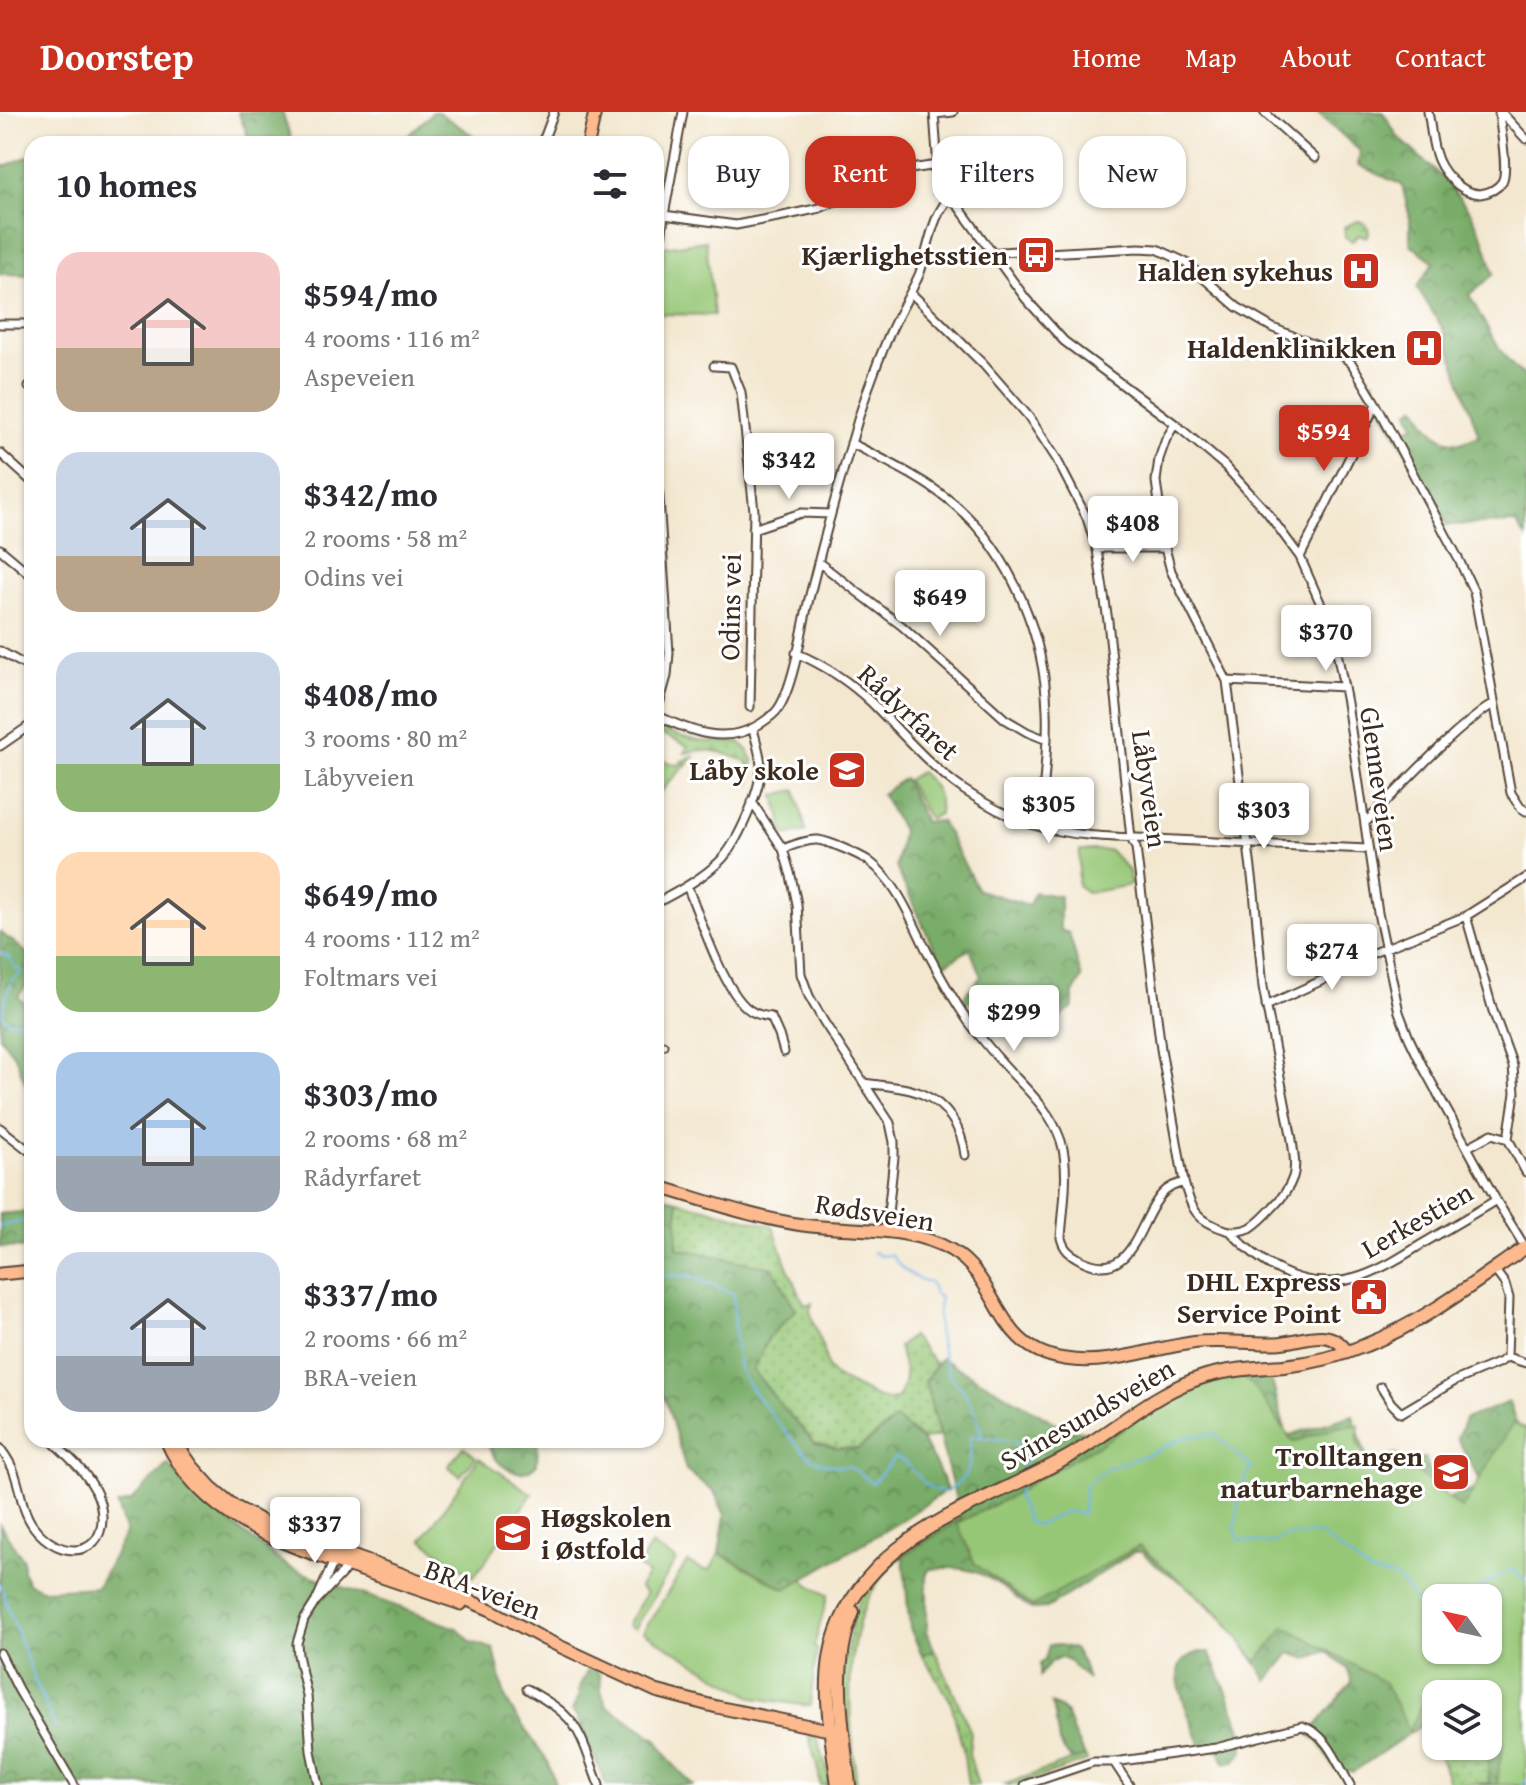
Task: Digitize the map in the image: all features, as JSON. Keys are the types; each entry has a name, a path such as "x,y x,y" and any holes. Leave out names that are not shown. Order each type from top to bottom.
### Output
{"highway":[{"path":"1347,1352 1387,1337 1419,1319 1526,1247"},
{"name":"Svinesundsveien","path":"838,1785 836,1729 842,1649 852,1614 873,1574 893,1552 940,1521 1093,1442 1156,1399 1194,1380 1228,1371 1304,1363 1347,1352"},
{"name":"Svinesundsveien","path":"836,1729 849,1785"}],"main road":[{"path":"590,136 595,112"},
{"name":"Rødsveien","path":"664,1188 765,1218 803,1225 886,1232 936,1243 953,1251 976,1271 1010,1329 1022,1341 1041,1352 1063,1359 1092,1361 1193,1343 1280,1342 1326,1337"},
{"path":"0,1274 24,1272"},
{"path":"1326,1337 1342,1343 1347,1352"},
{"path":"1326,1337 1333,1357"},
{"name":"BRA-veien","path":"170,1448 192,1481 221,1508 256,1531 334,1561 346,1560"},
{"name":"BRA-veien","path":"180,1448 201,1477 234,1506 346,1560 437,1587 640,1684 674,1697 836,1729"}],"street":[{"path":"545,136 554,112"},
{"path":"683,112 664,215 736,225 820,208 890,172 932,166"},
{"path":"934,113 953,112"},
{"path":"1264,112 1315,158"},
{"path":"1428,112 1433,147 1442,166 1463,189 1474,194 1498,186 1505,173 1500,112"},
{"path":"1500,112 1526,139"},
{"name":"Glenneveien","path":"934,113 936,136"},
{"path":"664,719 706,734 724,736 753,729 779,708 789,684 851,443 875,369 925,259 940,208"},
{"name":"Glenneveien","path":"959,208 1026,299 1064,341 1175,424 1225,466 1267,512 1300,557 1327,618 1337,652 1368,849 1399,1012 1409,1038 1496,1200 1526,1247"},
{"path":"994,255 1017,251 1046,253 1157,249 1185,262 1237,307 1273,328 1343,356 1352,364 1474,592 1511,793 1526,811"},
{"name":"Låbyveien","path":"911,293 983,364 1029,417 1056,458 1087,518 1097,550 1112,655 1131,838 1136,848 1161,1049 1187,1197 1208,1224 1231,1232"},
{"path":"0,324 24,324"},
{"name":"Odins vei","path":"714,366 731,367 741,392 754,511 750,707"},
{"path":"1300,557 1376,404"},
{"path":"1175,424 1159,459 1156,481 1165,548 1171,571 1227,681 1266,1006 1292,1140 1294,1173 1289,1188 1266,1215 1248,1229 1231,1232"},
{"path":"851,443 943,495 969,518 993,548 1015,584 1039,649 1047,710 1041,827"},
{"path":"0,453 24,475"},
{"path":"753,529 801,513 831,514"},
{"path":"1097,550 1165,548"},
{"path":"0,549 24,569"},
{"path":"818,562 902,626 1005,719 1047,740"},
{"path":"664,576 669,653 664,687"},
{"path":"0,651 24,664"},
{"name":"Rådyrfaret","path":"796,653 834,672 871,702 932,765 961,788 1006,815 1041,827 1069,833 1131,838 1368,849"},
{"path":"1227,681 1344,687"},
{"path":"1366,822 1439,749 1494,703"},
{"path":"664,899 717,863 730,850 742,828 761,769 753,729"},
{"path":"0,746 24,730"},
{"path":"752,802 783,849 797,904 801,974 809,996 890,1123 894,1142 886,1232"},
{"path":"783,849 818,840 843,848 867,860 897,892 963,1012 999,1060 1037,1098 1053,1121 1062,1144 1065,1167 1061,1238 1071,1255 1087,1263 1102,1265 1118,1262 1130,1251 1162,1194 1171,1186 1184,1182"},
{"path":"1266,1006 1323,980 1363,957 1466,916 1526,878"},
{"path":"687,886 715,958 735,996 753,1013 771,1017 784,1052"},
{"path":"1466,916 1493,1011 1513,1066 1515,1093 1508,1139"},
{"path":"864,1083 922,1094 937,1103 957,1126 965,1155"},
{"path":"0,1128 24,1147"},
{"path":"1468,1147 1492,1134 1508,1139 1526,1172"},
{"name":"Lerkestien","path":"1231,1232 1248,1250 1285,1273 1327,1283 1361,1276 1386,1266 1496,1200"},
{"path":"1494,1269 1505,1284 1509,1298 1507,1357"},
{"path":"1507,1357 1526,1363"},
{"path":"1381,1387 1401,1413 1455,1381 1507,1357"},
{"path":"0,1448 16,1476 24,1511 33,1526 50,1542 64,1549 81,1551 100,1534 100,1503 83,1471 59,1448"},
{"path":"318,1785 297,1643 304,1620 346,1560"},
{"path":"316,1601 334,1561"},
{"path":"0,1653 74,1785"},
{"path":"527,1689 559,1709 570,1720 599,1785"},
{"path":"1025,1785 1093,1762 1216,1748 1302,1726 1316,1731 1325,1742 1350,1785"},
{"path":"1114,1762 1129,1785"}],"green space":[{"path":"238,112 282,112 290,136 248,136"},
{"path":"433,112 438,112 474,136 408,136"},
{"path":"1317,112 1383,112 1398,137 1446,181 1471,213 1484,240 1494,274 1469,295 1502,351 1526,376 1526,538 1516,523 1447,525 1368,384 1373,380 1400,433 1415,425 1409,411 1416,406 1433,431 1445,440 1460,443 1479,436 1443,329 1417,287 1434,262 1410,244 1410,218 1402,185 1358,165 1360,151"},
{"path":"24,158 24,275 0,274 0,168"},
{"path":"1358,221 1366,224 1369,233 1366,237 1359,235 1352,241 1345,237 1344,227"},
{"path":"706,241 714,315 664,314 664,247"},
{"path":"664,729 699,741 739,743 753,760 750,785 747,781 748,762 710,751 685,753 688,746 664,735"},
{"path":"695,755 664,788 664,760 678,766"},
{"path":"920,772 938,795 939,814 929,819 907,780"},
{"path":"904,778 925,822 941,821 978,890 1029,905 1034,892 1060,896 1060,930 1069,933 1082,978 1073,994 1073,1007 1060,1018 1040,1029 1017,1018 1002,1031 996,1027 1009,1010 990,985 965,1005 962,998 981,977 970,949 942,966 896,867 902,830 882,794"},
{"path":"796,790 806,831 785,836 775,795"},
{"path":"1080,850 1110,850 1129,871 1131,885 1088,893 1078,886"},
{"path":"0,932 24,951 24,988 18,996 24,1003 24,1080 16,1058 0,1037"},
{"path":"664,1197 678,1201 677,1248 773,1268 796,1310 769,1337 753,1370 815,1443 858,1449 896,1419 922,1440 947,1490 786,1589 719,1553 725,1515 715,1493 686,1470 664,1397"},
{"path":"678,1201 773,1226 805,1305 812,1303 810,1311 828,1369 836,1377 876,1397 897,1399 904,1385 905,1373 898,1347 912,1336 936,1364 925,1381 939,1436 922,1440 896,1419 858,1449 815,1443 753,1370 769,1337 795,1310 677,1248"},
{"path":"24,1212 24,1248 0,1247 0,1214"},
{"path":"941,1358 1067,1429 1099,1433 1180,1396 1224,1380 1249,1375 1271,1378 1287,1436 1353,1415 1367,1459 1425,1458 1439,1501 1484,1487 1457,1438 1465,1419 1509,1402 1521,1437 1526,1437 1526,1785 1478,1785 1489,1783 1488,1760 1502,1760 1502,1680 1422,1680 1420,1726 1353,1772 1334,1768 1319,1742 1307,1733 1352,1682 1347,1668 1326,1651 1307,1659 1291,1652 1268,1681 1236,1633 1221,1617 1142,1552 1134,1552 1047,1608 1031,1609 975,1572 930,1569 927,1573 927,1632 934,1649 922,1655 910,1628 903,1556 961,1519 925,1381"},
{"path":"1240,1375 1254,1387 1293,1442 1338,1427 1359,1425 1357,1443 1371,1463 1381,1462 1395,1453 1462,1509 1513,1423 1526,1429 1526,1785 1497,1785 1503,1740 1502,1680 1422,1680 1422,1704 1409,1731 1385,1683 1285,1626 1257,1662 1221,1615 1139,1546 1032,1606 975,1564 957,1523 1018,1493 1104,1442 1179,1392 1209,1381"},
{"path":"463,1448 476,1457 460,1476 448,1466"},
{"path":"489,1448 538,1448 537,1464 521,1472 506,1468"},
{"path":"479,1458 532,1494 474,1577 422,1540"},
{"path":"168,1464 213,1510 290,1568 457,1628 471,1642 494,1649 505,1698 547,1760 555,1785 0,1785 0,1525 23,1559 23,1572 29,1584 44,1590 97,1587 126,1533 117,1505 131,1501"},
{"path":"1014,1489 904,1555 876,1585 863,1611 851,1668 851,1728 857,1785 851,1785 842,1675 854,1614 860,1600 877,1574 916,1539"},
{"path":"651,1545 676,1560 634,1629 627,1625 646,1593 639,1587 648,1574 638,1567"},
{"path":"719,1553 785,1589 803,1579 828,1595 814,1647 817,1649 810,1706 754,1698 643,1632 687,1562 706,1571 711,1569"},
{"path":"1049,1645 1074,1649 1083,1663 1088,1680 1070,1662 1060,1657 1050,1662 1040,1676 1040,1664 1045,1660"},
{"path":"934,1649 971,1733 969,1754 978,1785 968,1785 963,1749 950,1700 922,1655"},
{"path":"1198,1652 1209,1652 1240,1729 1243,1750 1232,1763 1224,1763 1220,1751 1201,1746 1182,1695 1179,1668 1184,1660"},
{"path":"590,1666 600,1675 606,1705 656,1739 672,1763 693,1785 606,1785 572,1711 579,1696 579,1687"},
{"path":"1051,1704 1066,1714 1085,1756 1072,1761 1059,1743"},
{"path":"808,1733 817,1737 830,1785 820,1785"},
{"path":"1085,1756 1087,1761 1017,1785 1003,1785"},
{"path":"1441,1760 1488,1760 1489,1783 1450,1785"}],"waterway":[{"path":"0,953 10,958 15,969 22,970 12,980 2,1016 8,1021 24,1024"},
{"path":"0,1226 24,1221"},
{"path":"873,1252 881,1256 891,1255 908,1273 930,1282 935,1295 940,1297 938,1327 949,1377 967,1396 982,1436"},
{"path":"664,1275 691,1276 734,1294 739,1368 773,1416 813,1459 831,1465 849,1466 873,1483 895,1457 907,1464 928,1486 945,1493 961,1480 968,1469 970,1436 1015,1441 1025,1464 1023,1473"},
{"path":"1020,1487 1017,1496 1028,1522 1039,1525 1066,1511 1082,1514 1086,1485 1107,1468 1152,1453 1185,1437 1214,1434 1251,1467 1242,1485 1235,1527 1239,1540 1268,1544 1287,1536 1321,1535 1371,1573 1394,1577 1403,1584 1422,1611"},
{"path":"1486,1584 1511,1569 1526,1581"},
{"path":"0,1584 35,1682 56,1728"},
{"path":"1523,1785 1526,1780"}],"place":[{"name":"Kjærlighetsstien","path":"1036,255"},
{"name":"Halden sykehus","path":"1361,271"},
{"name":"Haldenklinikken","path":"1424,348"},
{"name":"Låby skole","path":"847,770"},
{"name":"DHL Express Service Point","path":"1369,1297"},
{"name":"Trolltangen naturbarnehage","path":"1451,1472"},
{"name":"Høgskolen i Østfold","path":"513,1533"}]}
